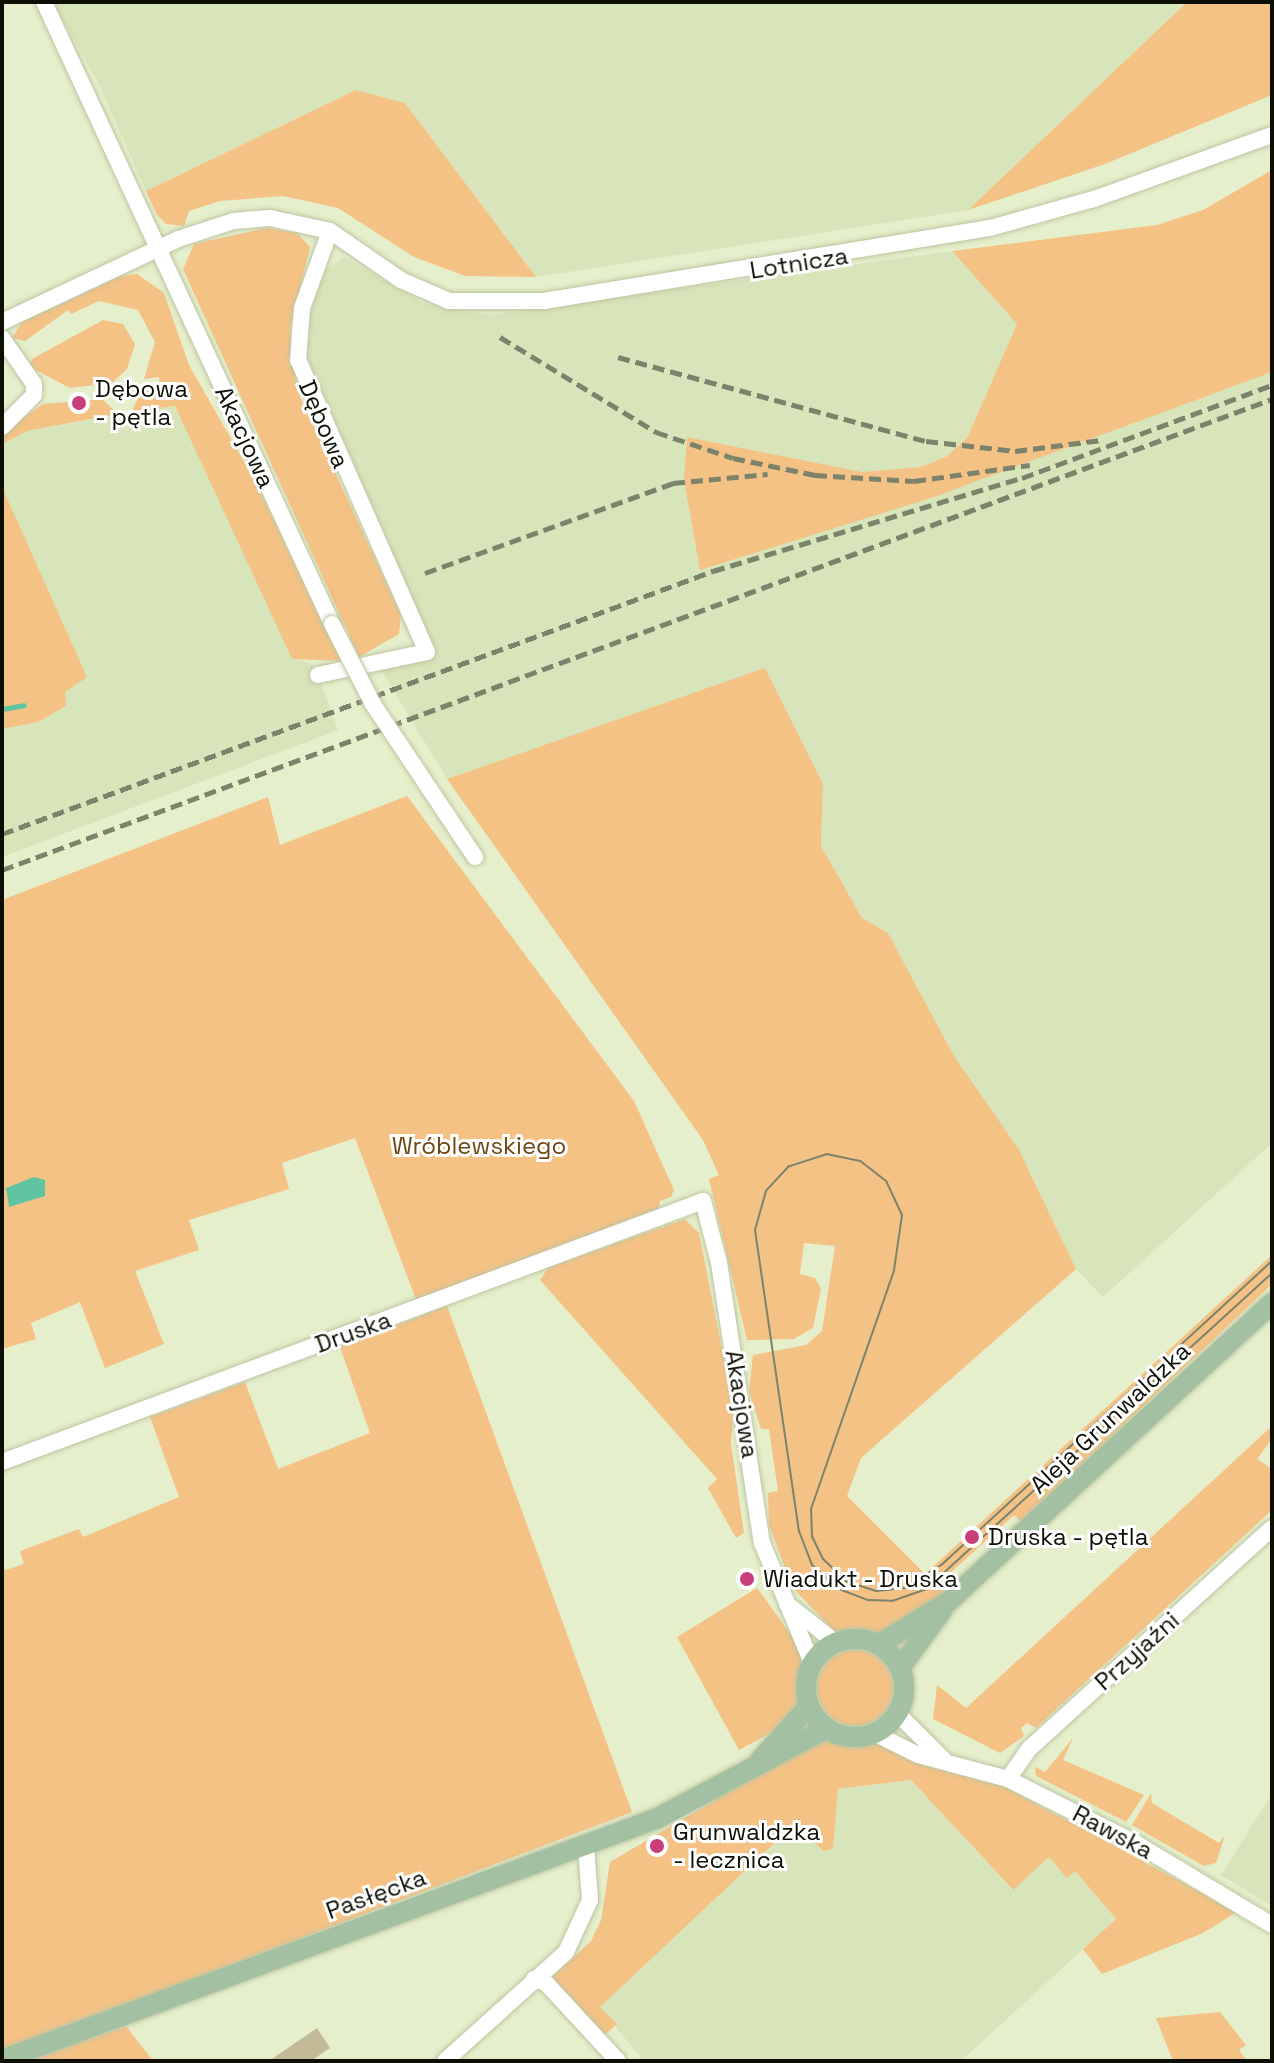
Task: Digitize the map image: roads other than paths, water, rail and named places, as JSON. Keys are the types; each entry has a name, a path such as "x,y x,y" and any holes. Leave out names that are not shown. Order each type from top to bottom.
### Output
{"main road":[{"name":"Aleja Grunwaldzka","path":"878,1645 948,1602 1272,1303"},
{"name":"Aleja Grunwaldzka","path":"900,1668 948,1602"},
{"path":"853,1638 878,1645 900,1668 903,1695 897,1713 874,1733 855,1737 827,1728 809,1706 812,1663 835,1642 853,1638"},
{"name":"Pasłęcka","path":"760,1761 809,1706"},
{"name":"Pasłęcka","path":"2,2060 586,1846 687,1805 760,1761 827,1728"}],"street":[{"name":"Akacjowa","path":"44,2 332,624 373,704 475,857"},
{"name":"Lotnicza","path":"330,231 401,280 449,301 544,301 990,228 1094,199 1272,135"},
{"path":"2,322 202,229 249,219 293,221 330,231"},
{"name":"Dębowa","path":"318,675 427,652 298,360 302,308 330,231"},
{"path":"2,338 34,384 30,404 2,427"},
{"name":"Akacjowa","path":"703,1201 719,1263 762,1543 812,1663"},
{"name":"Druska","path":"2,1462 703,1201"},
{"name":"Przyjaźni","path":"1008,1779 1029,1749 1272,1528"},
{"name":"Akacjowa","path":"787,1604 835,1642"},
{"name":"Rawska","path":"897,1713 944,1760"},
{"name":"Rawska","path":"874,1733 918,1755 1008,1779 1137,1844 1272,1925"},
{"path":"445,2061 566,1952 590,1900 586,1846"},
{"path":"534,1979 546,1983 618,2061"}],"waterway":[{"path":"2,709 24,705"}],"tram line":[{"path":"1272,1261 941,1565 905,1588 876,1591 846,1581 823,1559 812,1536 811,1509 894,1270 902,1215 886,1181 860,1161 827,1154 789,1166 766,1191 755,1230 799,1531 812,1565 839,1589 868,1600 892,1601 926,1589 1272,1273"}],"railway":[{"path":"500,337 656,432 733,458 815,475 914,481 1030,465"},
{"path":"618,357 926,441 1015,451 1101,440"},
{"path":"2,834 713,571 1022,478 1272,385"},
{"path":"2,870 1272,399"},
{"path":"425,573 673,483 768,474"}],"place":[{"name":"Dębowa - pętla","path":"79,403"},
{"name":"Druska - pętla","path":"972,1537"},
{"name":"Wiadukt - Druska","path":"747,1579"},
{"name":"Grunwaldzka - lecznica","path":"657,1846"}],"park label":[{"name":"Wróblewskiego","path":"479,1146"}]}
